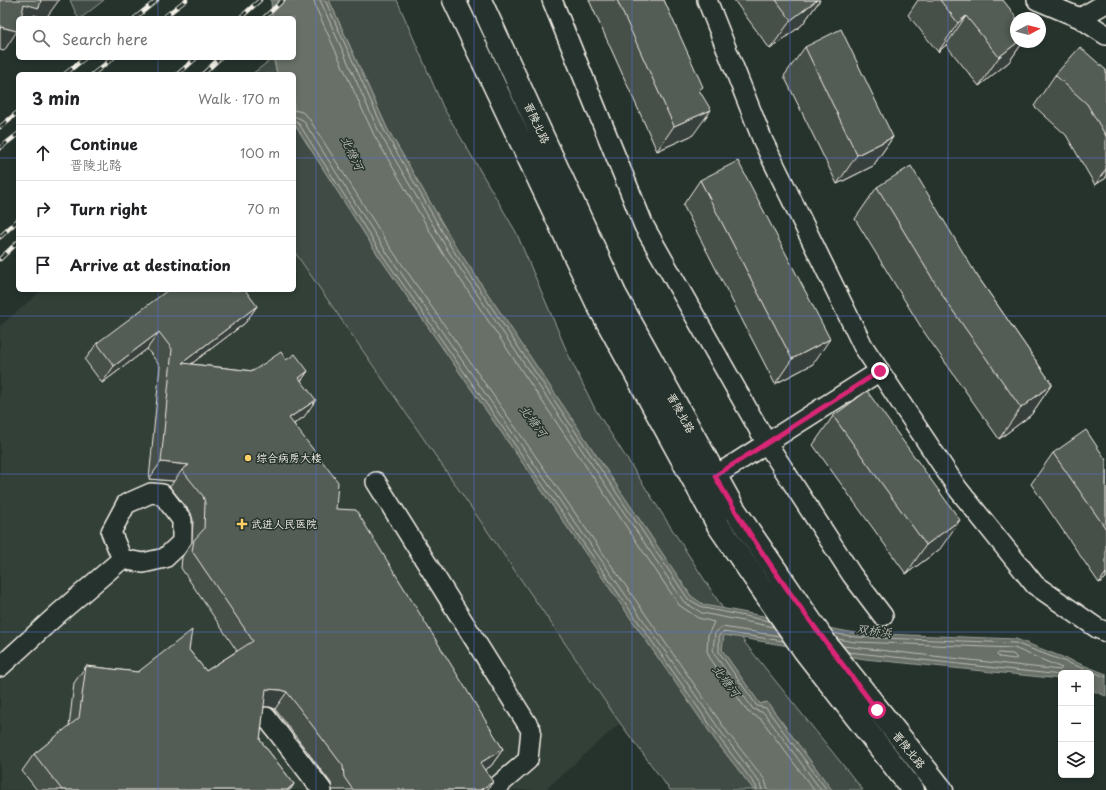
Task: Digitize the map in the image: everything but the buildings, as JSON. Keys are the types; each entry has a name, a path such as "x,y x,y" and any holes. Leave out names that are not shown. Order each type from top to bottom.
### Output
{"main road":[{"name":"晋陵北路","path":"454,0 597,303 718,525 804,650 913,790"},
{"name":"晋陵北路","path":"480,0 615,294 734,510 828,645 942,790"}],"street":[{"path":"552,0 644,226 766,442 852,575 883,616"},
{"path":"707,0 763,141 863,346 958,489 1035,585 1097,628 1106,632"},
{"path":"1037,0 1080,18 1106,35"},
{"path":"1080,18 1106,3"},
{"path":"715,476 766,442 880,371"},
{"path":"376,482 530,730 528,760 493,790"},
{"path":"0,667 59,613 122,559"},
{"path":"266,717 322,790"}],"shaded area":[{"path":"70,0 104,0 84,16 77,16"},
{"path":"329,0 397,0 443,107 516,232 568,354 595,409 745,643 863,790 832,790 767,702 760,704 722,650 723,635 704,605 691,596 455,245 387,128"},
{"path":"270,60 274,60 276,72 255,72"},
{"path":"296,126 378,255 716,741 754,790 670,790 620,723 296,254"},
{"name":"武进人民医院","path":"296,254 620,723 545,790 0,790 0,326 40,292 296,292"}],"water":[{"name":"北塘河","path":"271,0 329,0 387,128 455,245 691,596 704,605 855,633 1016,639 1106,674 1106,696 1094,691 1094,670 1058,670 1058,679 865,659 724,635 722,650 760,704 767,702 832,790 754,790 716,741 378,255 296,126 296,72 277,72 274,60 296,60 296,16 272,16"}],"railway":[{"path":"137,16 157,0"},
{"path":"166,16 186,0"},
{"path":"242,16 260,0"},
{"path":"266,16 283,0"},
{"path":"68,72 82,60"},
{"path":"96,72 110,60"},
{"path":"180,72 194,60"},
{"path":"205,72 218,60"},
{"path":"0,127 16,114"},
{"path":"0,148 16,136"},
{"path":"0,237 16,222"},
{"path":"0,259 16,244"}],"place":[{"name":"综合病房大楼","path":"248,458"},
{"name":"武进人民医院","path":"242,524"}],"route":[{"path":"877,710 828,645 734,510 715,476 766,442 880,371"}],"water label":[{"name":"双桥浜","path":"874,631"}]}
